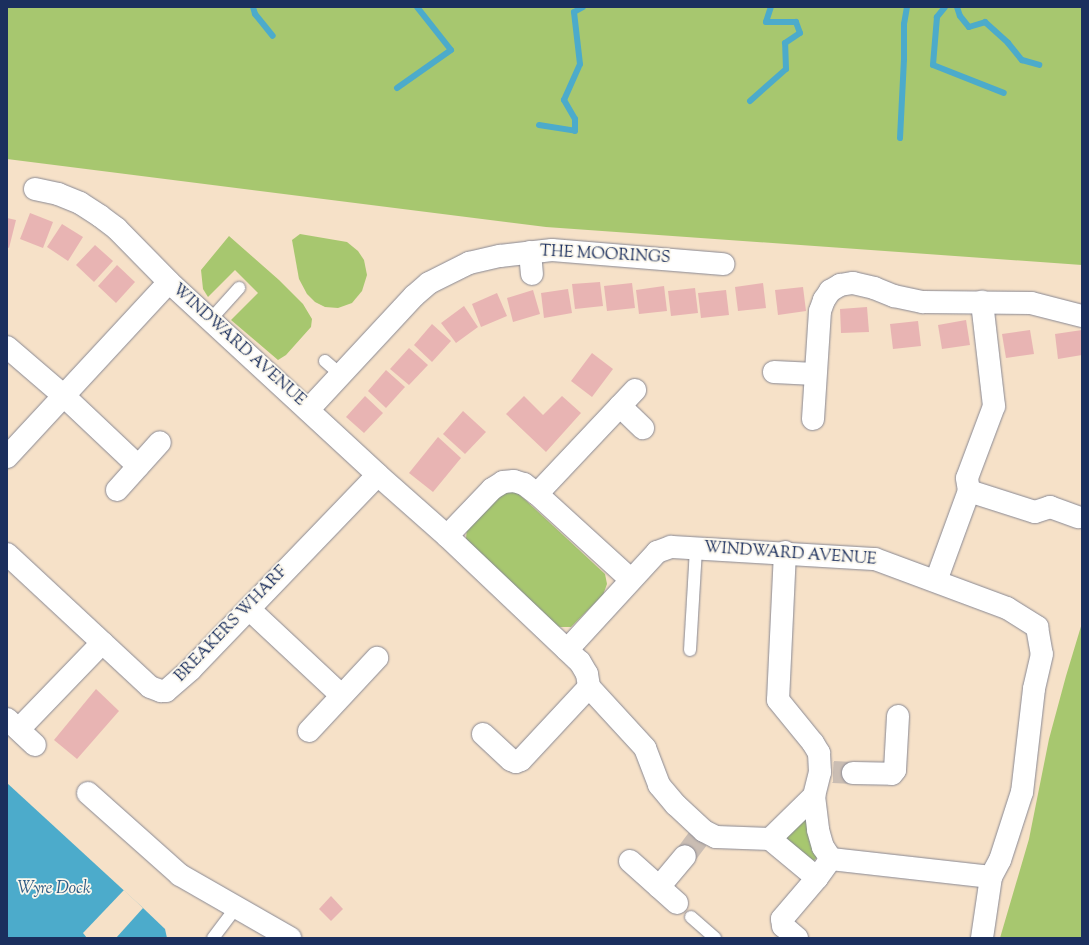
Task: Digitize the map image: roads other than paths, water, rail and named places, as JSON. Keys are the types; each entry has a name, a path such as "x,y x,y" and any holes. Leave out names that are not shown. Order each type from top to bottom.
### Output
{"street":[{"path":"35,189 58,194 80,203 100,216 117,229 169,282"},
{"name":"THE MOORINGS","path":"308,410 333,367 429,283 469,263 500,256 552,250 722,264"},
{"path":"530,252 532,274"},
{"name":"WINDWARD AVENUE","path":"7,457 169,282 211,319 378,475 447,536 567,650 630,579 657,552 671,547 786,552 875,559 936,580 1007,608 1037,627 1041,641 1042,654 1034,689 1022,792 1000,860 991,877 982,938"},
{"path":"813,419 820,311 824,300 830,291 840,285 853,283 874,288 894,296 923,302 1031,303 1082,316"},
{"path":"936,580 969,490 967,478 992,412 994,400 982,302"},
{"path":"7,347 64,396 138,466"},
{"path":"774,372 816,374"},
{"path":"537,494 635,390"},
{"path":"620,406 643,428"},
{"path":"117,490 160,442"},
{"name":"BREAKERS WHARF","path":"7,554 150,687 161,691 166,691 181,678 249,609 378,475"},
{"path":"447,536 492,489 504,482 514,481 524,484 537,494 630,579"},
{"path":"969,490 1035,512 1050,507 1078,517"},
{"path":"786,552 778,700 835,773"},
{"path":"249,609 341,695"},
{"path":"35,744 13,724 102,643"},
{"path":"567,650 580,662 587,674 589,687 645,748 659,785 701,835 722,838 770,839 816,878"},
{"path":"309,731 377,658"},
{"path":"483,734 511,760 516,762 521,760 589,687"},
{"path":"770,839 835,773 892,774 895,770 898,716"},
{"path":"88,793 180,875 290,938"},
{"path":"814,796 818,830 823,847 831,860"},
{"path":"659,888 685,856"},
{"path":"831,860 991,877"},
{"path":"796,938 783,926 782,919 831,860"},
{"path":"630,861 684,910"}],"lane":[{"path":"211,319 239,288"},
{"path":"690,650 696,548"},
{"path":"213,938 236,907"},
{"path":"684,910 715,938"}],"water":[{"name":"Wyre Dock","path":"7,783 165,929 167,938 7,938"}],"waterway":[{"path":"253,7 255,14 273,36"},
{"path":"397,88 451,50 417,7"},
{"path":"539,125 575,131 575,119 564,100 580,64 574,12 583,7"},
{"path":"750,101 786,69 785,43 800,33 796,22 766,22 771,7"},
{"path":"900,138 904,59 904,24 907,7"},
{"path":"945,7 937,17 933,65 1004,93"},
{"path":"957,7 960,16 969,27 985,22 1008,43 1022,60 1039,65"}],"tunnel":[{"path":"833,772 853,773"},
{"path":"685,856 698,839"}]}
